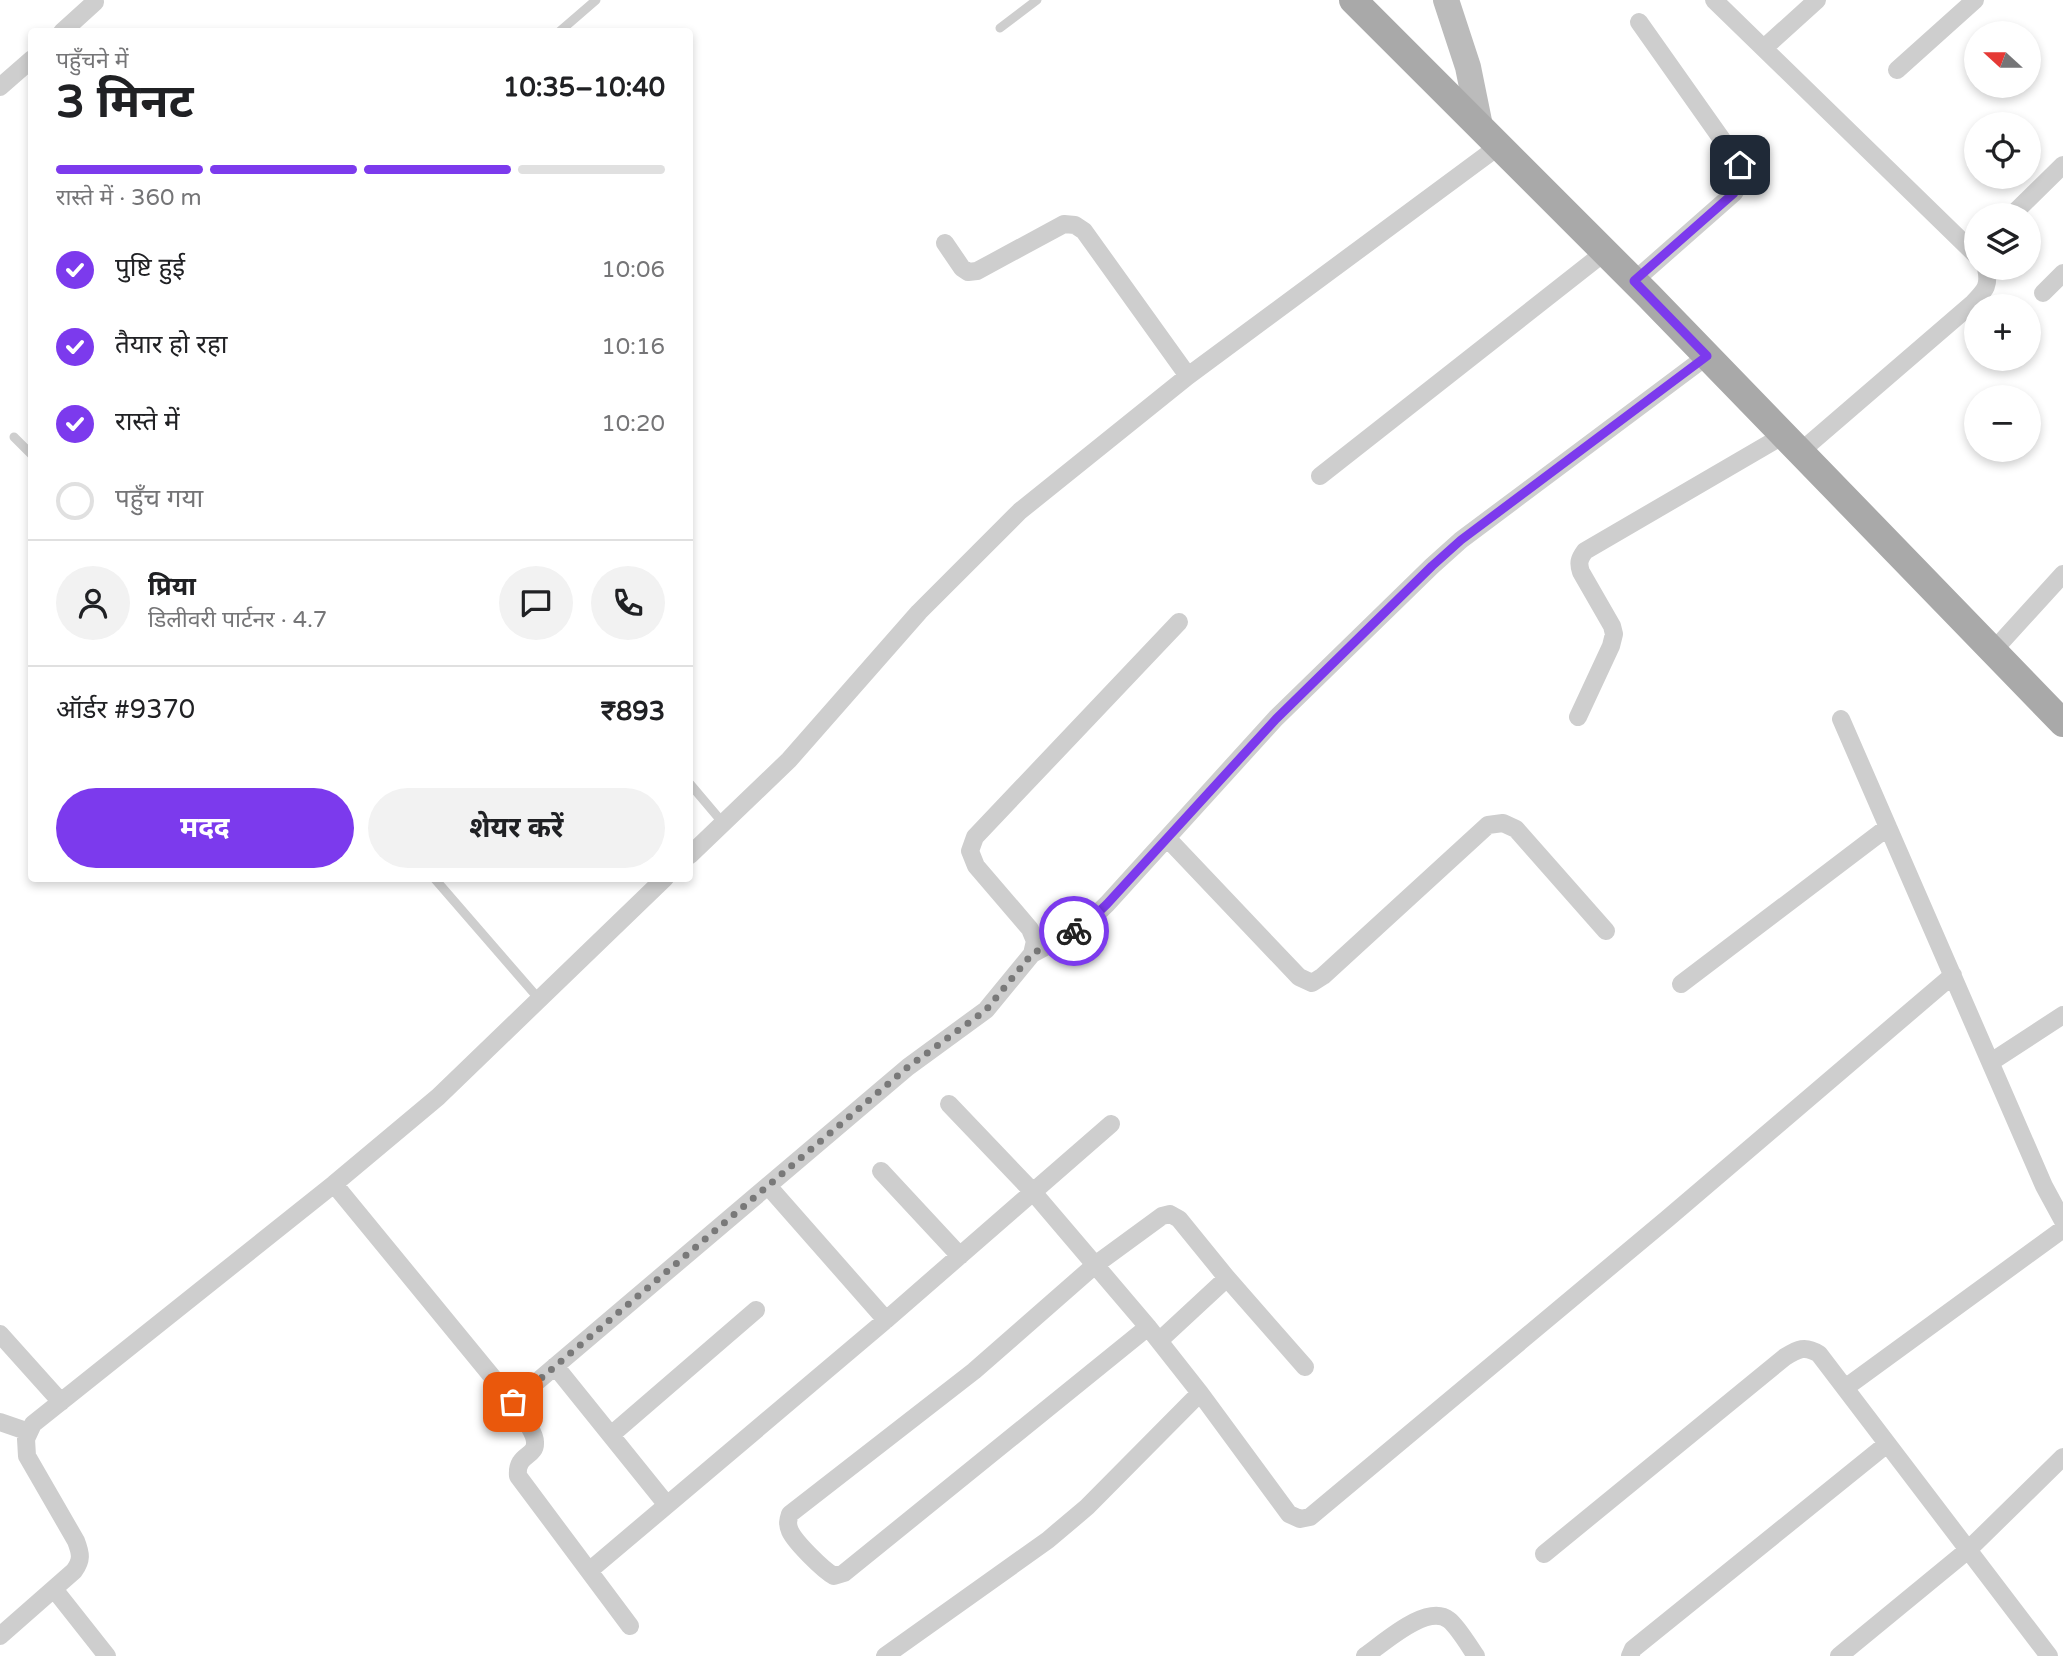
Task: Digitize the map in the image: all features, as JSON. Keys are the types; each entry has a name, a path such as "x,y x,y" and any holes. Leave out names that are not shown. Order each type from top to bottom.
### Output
{"main road":[{"path":"1353,0 1634,281 2063,723"}],"street":[{"path":"693,852 789,761 919,612 1020,511 1489,136 1446,0"},
{"path":"1714,0 1964,242"},
{"path":"1764,48 1817,0"},
{"path":"1897,70 1975,0"},
{"path":"66,28 95,1"},
{"path":"1634,281 1734,193 1742,180 1740,165 1639,22"},
{"path":"0,87 28,62"},
{"path":"2024,203 2063,165"},
{"path":"945,243 962,268 968,272 977,271 1064,224 1075,225 1084,231 1188,376"},
{"path":"1320,476 1605,252"},
{"path":"2043,293 2063,274"},
{"path":"1578,717 1614,634 1581,572 1580,557 1585,551 1792,444 1973,303 1985,290 1989,280"},
{"path":"513,1402 908,1067 986,1010 1032,954 1084,926 1276,719 1461,540 1707,356"},
{"path":"1993,651 2063,574"},
{"path":"1032,954 1035,941 1030,929 976,866 970,851 975,837 1180,622"},
{"path":"1841,719 2063,1221"},
{"path":"1167,838 1299,977 1312,983 1323,976 1488,825 1503,823 1516,829 1606,931"},
{"path":"1681,984 1888,827"},
{"path":"0,1636 74,1571 81,1555 76,1541 27,1456 26,1439 33,1424 334,1184 438,1097 661,882"},
{"path":"949,1104 1033,1192 1095,1265 1200,1393 1289,1514 1300,1519 1310,1517 1667,1219 1953,975"},
{"path":"1991,1062 2063,1015"},
{"path":"589,1571 886,1320 1111,1124"},
{"path":"881,1171 960,1256"},
{"path":"334,1184 513,1402 535,1439 535,1446 520,1460 517,1467 518,1476 630,1626"},
{"path":"768,1186 886,1320"},
{"path":"1227,1278 844,1573 834,1576 826,1572 791,1533 788,1523 790,1514 974,1371 1095,1265 1162,1216 1170,1214 1179,1219 1305,1367"},
{"path":"1845,1388 2063,1229"},
{"path":"611,1435 755,1310"},
{"path":"0,1334 61,1402"},
{"path":"1544,1554 1785,1357 1798,1350 1810,1349 1819,1354 2049,1656"},
{"path":"555,1366 667,1505"},
{"path":"886,1656 1048,1540 1087,1507 1200,1393"},
{"path":"0,1422 29,1432"},
{"path":"1630,1656 1633,1650 1887,1444"},
{"path":"1839,1656 1968,1550 2063,1457"},
{"path":"54,1589 107,1656"},
{"path":"1365,1656 1418,1620 1432,1615 1448,1619 1476,1656"}],"lane":[{"path":"564,28 596,0"},
{"path":"1000,28 1037,0"},
{"path":"14,437 28,452"},
{"path":"693,788 723,823"},
{"path":"437,882 539,999"}],"way so far":[{"path":"513,1402 908,1067 970,1024 986,1010 1032,954 1074,931"}],"route":[{"path":"1074,931 1084,926 1107,904 1276,719 1432,566 1461,540 1707,356 1634,281 1734,193 1742,180 1740,165"}]}
